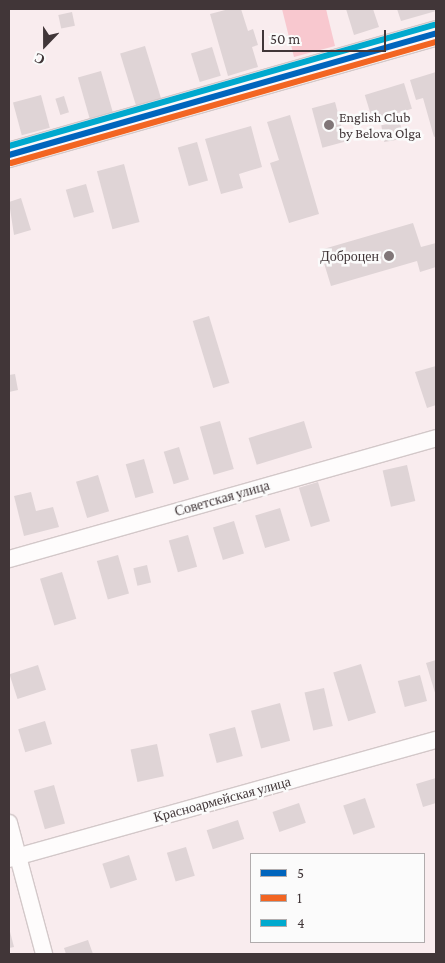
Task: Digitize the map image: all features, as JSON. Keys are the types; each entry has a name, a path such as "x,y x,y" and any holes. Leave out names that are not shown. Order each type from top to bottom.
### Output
{"street":[{"path":"9,155 436,33"},
{"name":"Советская улица","path":"9,559 436,438"},
{"name":"Красноармейская улица","path":"14,857 436,740"},
{"path":"9,822 14,857 44,954"}],"shaded area":[{"path":"282,9 326,9 335,46 294,57"}],"building":[{"path":"229,9 241,9 248,31 253,29 258,45 252,47 258,67 228,76 210,14"},
{"path":"346,9 373,9 379,27 354,35"},
{"path":"397,9 436,9 436,11 401,21"},
{"path":"72,12 75,26 61,29 58,15"},
{"path":"145,46 161,99 136,106 120,54"},
{"path":"212,47 221,76 200,82 191,53"},
{"path":"101,71 113,114 90,121 78,78"},
{"path":"436,72 436,136 434,137 423,98 416,100 410,80"},
{"path":"404,83 412,109 373,121 365,95"},
{"path":"41,95 50,128 22,135 13,103"},
{"path":"64,96 69,112 60,115 55,99"},
{"name":"English Club by Belova Olga","path":"335,102 346,142 322,148 312,108"},
{"path":"290,115 319,214 289,223 270,163 279,160 267,122"},
{"path":"400,122 403,139 384,142 381,125"},
{"path":"251,126 262,167 239,174 243,188 221,194 205,139"},
{"path":"197,142 208,180 189,186 178,148"},
{"path":"124,164 140,222 112,229 97,171"},
{"path":"86,184 94,212 74,218 66,190"},
{"path":"21,198 31,230 14,235 9,202"},
{"path":"413,223 421,247 436,243 436,267 420,272 417,261 331,286 320,250"},
{"path":"209,316 229,383 213,388 193,321"},
{"path":"436,366 436,405 427,408 415,372"},
{"path":"15,374 18,390 9,392 9,375"},
{"path":"220,421 234,469 214,475 200,427"},
{"path":"304,421 312,448 257,465 249,438"},
{"path":"179,447 189,480 174,484 164,452"},
{"path":"144,459 154,493 135,498 126,464"},
{"path":"407,465 415,501 391,507 383,471"},
{"path":"98,475 109,511 87,518 76,482"},
{"path":"318,482 330,521 311,527 299,488"},
{"path":"31,492 36,511 53,507 59,527 24,536 14,496"},
{"path":"280,508 290,541 265,548 255,516"},
{"path":"234,521 244,554 223,560 213,527"},
{"path":"188,535 197,567 178,572 169,541"},
{"path":"118,555 129,593 108,600 97,561"},
{"path":"147,565 151,583 137,586 133,568"},
{"path":"62,572 76,619 54,626 40,579"},
{"path":"436,660 436,696 426,663"},
{"path":"361,664 376,713 348,721 333,672"},
{"path":"38,665 46,690 18,699 9,674"},
{"path":"420,675 427,701 405,707 398,681"},
{"path":"324,688 333,726 313,730 305,692"},
{"path":"280,703 290,741 261,748 251,711"},
{"path":"45,721 52,744 25,752 18,729"},
{"path":"235,727 243,756 217,763 209,734"},
{"path":"157,744 164,776 137,782 131,750"},
{"path":"436,778 436,803 423,807 416,784"},
{"path":"54,785 65,823 45,829 34,791"},
{"path":"365,798 375,827 353,835 343,805"},
{"path":"299,803 306,823 279,832 273,812"},
{"path":"238,820 244,839 213,849 207,830"},
{"path":"186,847 195,876 176,882 167,853"},
{"path":"129,855 137,880 110,888 102,864"},
{"path":"9,928 14,947 9,948"},
{"path":"88,940 93,954 66,954 64,948"}],"transit line":[{"name":"4","path":"9,146 434,25"},
{"name":"5","path":"9,155 436,33"},
{"name":"1","path":"11,163 436,42"}],"place":[{"name":"English Club by Belova Olga","path":"329,125"},
{"name":"Доброцен","path":"389,256"}]}
